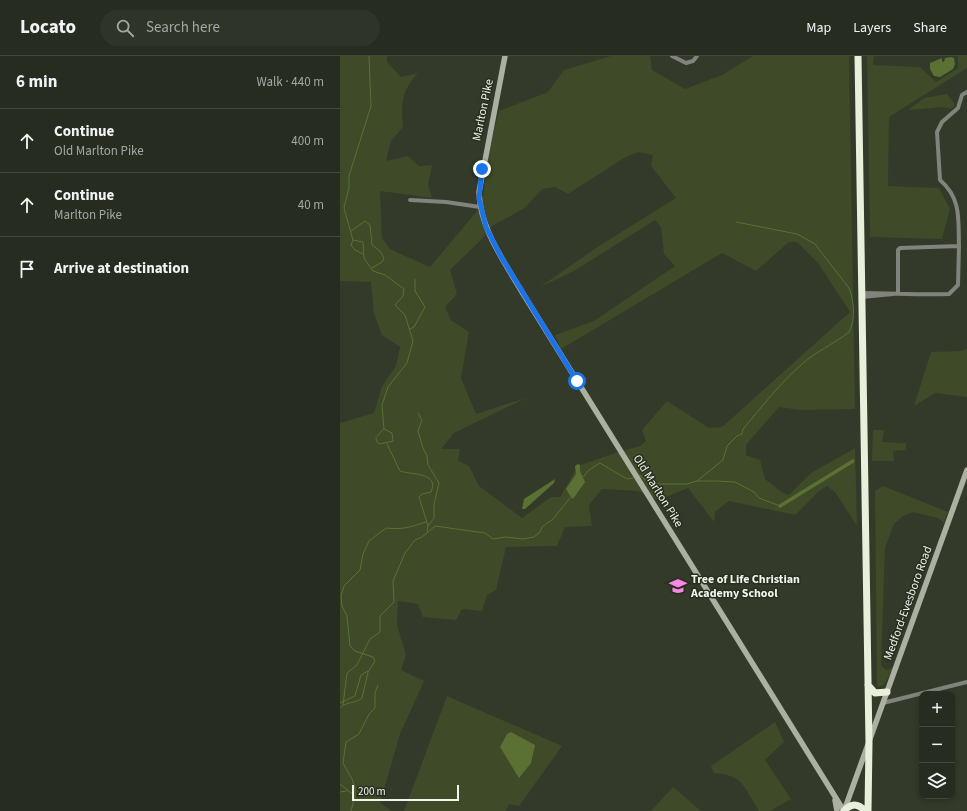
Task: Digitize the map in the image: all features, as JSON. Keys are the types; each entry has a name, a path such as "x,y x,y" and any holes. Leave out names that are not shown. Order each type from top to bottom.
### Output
{"highway":[{"path":"858,56 869,743 867,811"},
{"path":"868,684 875,694 887,692"},
{"path":"844,811 848,806 853,805 861,807 867,811"}],"street":[{"name":"Marlton Pike","path":"479,192 505,56"},
{"path":"672,56 686,64 693,61 697,56"},
{"path":"862,295 949,294 958,286 959,246 956,202 946,186 940,180 938,127 958,108 962,95 967,92"},
{"name":"Old Marlton Pike","path":"479,192 480,207 486,227 500,255 844,811"},
{"path":"410,200 446,202 480,207"},
{"path":"897,294 898,250 900,248 959,246"},
{"name":"Medford-Evesboro Road","path":"844,811 967,470"},
{"path":"883,703 967,682"},
{"path":"837,811 834,796 844,799 849,797"}],"shaded area":[{"path":"340,56 387,56 387,62 401,77 418,73 405,92 402,104 403,127 391,141 386,161 408,156 419,166 432,165 428,185 432,198 380,191 382,238 390,249 430,267 482,205 489,151 499,111 548,92 564,70 611,56 650,56 652,70 685,89 722,75 753,56 849,56 855,409 800,410 779,407 746,445 746,455 760,460 765,479 783,493 789,495 811,473 855,448 857,526 835,492 827,486 818,492 795,515 729,501 715,512 714,522 688,488 659,500 638,491 602,489 589,505 592,526 565,527 557,546 506,547 496,590 487,595 482,611 462,609 456,620 423,617 418,604 398,601 397,625 406,655 401,670 424,681 400,734 380,803 392,811 340,811 340,423 374,413 382,386 396,366 400,347 382,335 374,314 371,282 340,281","holes":["638,152 653,155 651,166 676,198 599,246 540,287 574,271 655,220 661,227 664,254 675,266 594,321 555,335 561,349 722,253 756,271 789,242 797,242 818,263 850,312 722,427 709,428 667,401 642,430 646,441 640,446 578,466 560,497 551,497 522,518 479,486 469,466 458,461 460,449 441,449 454,433 526,398 476,414 461,378 469,332 451,320 445,307 457,294 450,270 481,240 492,226 525,208 542,189 555,187 568,194 624,158"]},
{"path":"867,56 874,56 873,65 920,67 936,82 958,68 958,56 967,56 967,68 889,117 888,186 939,188 950,209 942,239 870,237"},
{"path":"942,58 942,61 944,62 945,58 954,58 955,64 953,69 940,77 934,76 930,69 930,63"},
{"path":"947,94 954,103 954,107 951,109 943,107 908,110 924,98"},
{"path":"967,349 967,397 935,393 914,406 931,352 960,351"},
{"path":"873,430 884,430 882,442 906,443 906,450 893,451 894,461 872,461"},
{"path":"578,464 580,465 580,471 585,482 573,499 566,489 576,474 575,466"},
{"path":"555,479 554,483 525,509 522,509 524,499"},
{"path":"883,486 948,512 944,523 938,518 913,512 903,516 894,524 885,548 881,665 886,670 894,667 884,685 877,687 875,491"},
{"path":"447,696 562,746 519,806 509,804 506,811 404,811"},
{"path":"775,722 784,742 765,760 791,799 770,811 759,811 742,784 732,777 714,773 711,766"},
{"path":"511,732 535,745 531,763 519,778 500,747 507,734"},
{"path":"673,787 701,811 651,811"}],"waterway":[{"path":"363,254 355,250 351,245 353,240 344,208 349,187 349,176 371,106 369,56"},
{"path":"351,231 365,221 370,225 372,245 380,251 384,258 382,262 372,268"},
{"path":"697,481 723,460 727,446 737,436 742,434 743,429 785,380 806,360 849,332 853,321 853,304 849,288 815,244 797,234 736,222"},
{"path":"353,240 363,242 364,258 373,271 385,275 404,289 403,296 395,305 405,315 413,341 407,363 388,387 382,405 384,429"},
{"path":"410,329 414,327 425,307 415,291 415,279"},
{"path":"418,413 422,420 418,431 427,456 428,465 439,483 434,504 434,518 428,526 427,531"},
{"path":"384,429 392,433 393,441 380,444 377,442 376,438 384,429"},
{"path":"387,444 400,471 423,476 432,481 433,486 431,492 422,494 419,497 428,526"},
{"path":"780,506 853,461"},
{"path":"583,477 589,470 600,463 627,479 633,478"},
{"path":"639,475 649,482 659,484 687,484 697,481 735,482 754,492 759,498 780,506"},
{"path":"343,705 347,673 357,665 370,639 380,632 380,616 394,602 393,581 405,553 415,540 422,537 435,526 485,533 493,539 505,537 523,539 534,537 540,532 542,527 553,519 571,497"},
{"path":"340,708 345,704 362,698 368,672 375,661 373,657 355,651 350,646 347,616 342,606 341,596 344,586 360,570 363,554 369,541 386,528 392,529 411,527 426,522"},
{"path":"340,703 355,696 361,675 368,671"},
{"path":"351,811 355,796 355,788 343,763 346,742 359,734 369,714 375,708 375,693 378,685"},
{"path":"340,784 355,796"},
{"path":"340,792 347,791"}],"place":[{"name":"Tree of Life Christian Academy School","path":"678,586"}],"route":[{"path":"482,169 479,199 486,227 500,255 577,381"}]}
